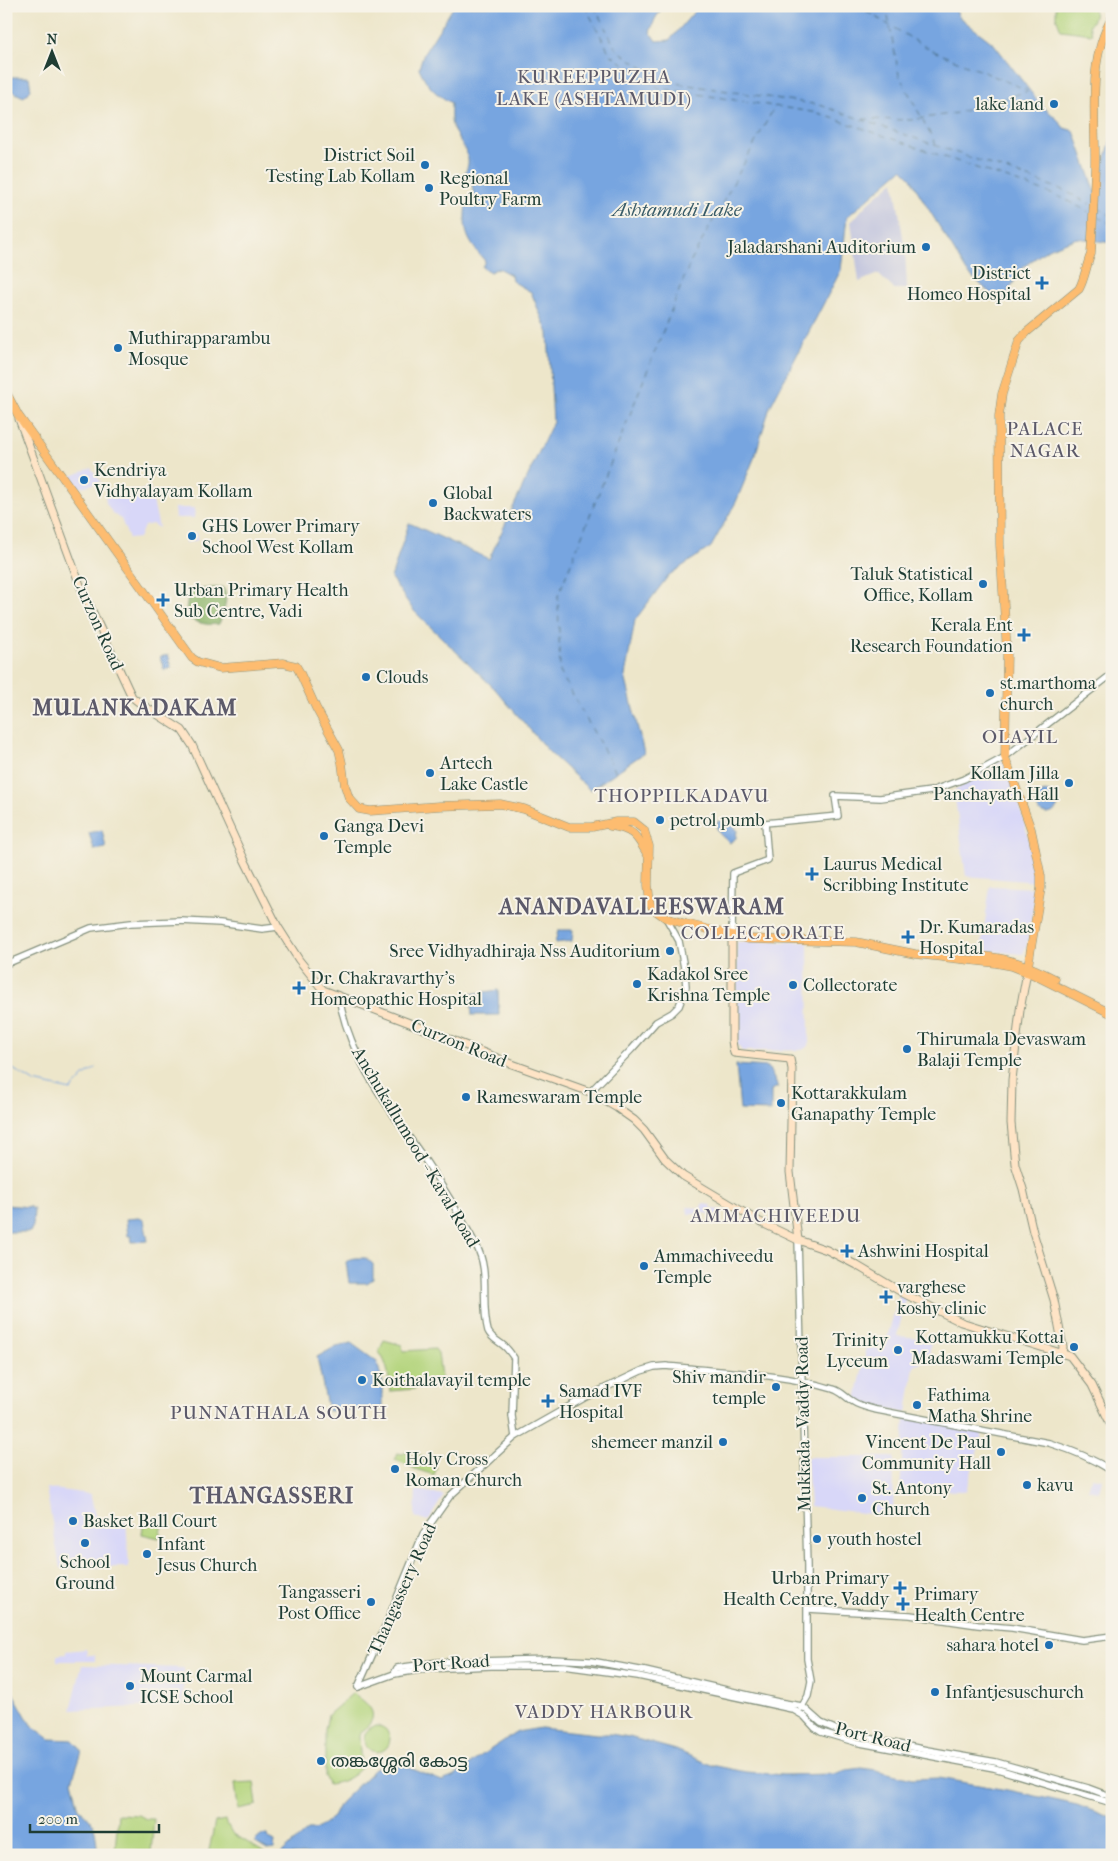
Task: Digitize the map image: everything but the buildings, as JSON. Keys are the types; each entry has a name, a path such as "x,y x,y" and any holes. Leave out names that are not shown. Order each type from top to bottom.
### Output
{"main road":[{"path":"1062,1353 1063,1347 1054,1300 1032,1232 1023,1188 1014,1164 1011,1122 1012,1080 1020,1010 1041,888 1041,876 1031,829 1004,757 1007,635 1002,579 999,416 1002,394 1020,341 1027,332 1079,289 1084,281 1086,265 1092,254 1095,87 1098,50 1103,34 1112,18"},
{"path":"6,392 18,415 192,658 204,664 220,668 283,663 296,666 333,738 342,762 346,791 349,798 359,809 370,811 500,804 524,808 569,826 592,827 628,821 639,825 646,834 650,859 648,885 650,904 666,918 732,935 843,936 940,953 995,956 1027,969 1109,1010"},
{"name":"Curzon Road","path":"18,415 80,585 132,697 182,730 192,745 244,859 278,927 299,960 323,990 512,1064 590,1092 634,1120 644,1130 665,1159 683,1176 760,1222 798,1240 827,1250 909,1296 961,1322 1073,1358 1092,1385 1112,1427"},
{"path":"732,935 732,1041 734,1053 790,1059 792,1070 790,1172 798,1240"}],"street":[{"path":"732,935 733,873 768,860 765,823 838,816 835,796 880,798 930,792 964,779 1004,757 1112,674"},
{"path":"590,1092 656,1022 672,1013 679,1006 686,987 685,973 679,941 666,918"},
{"path":"6,964 91,928 132,922 182,921 220,923 262,929 278,927"},
{"name":"Anchukallumood - Kaval Road","path":"339,997 341,1010 352,1042 368,1075 450,1200 482,1257 485,1271 485,1303 488,1331 514,1358 512,1416 515,1437"},
{"name":"Mukkada - Vaddy Road","path":"798,1240 808,1609 807,1659 811,1680 808,1696 799,1713"},
{"name":"Thangassery Road","path":"394,1674 358,1686 387,1622 423,1534 450,1496 515,1437 584,1398 654,1367 666,1366 802,1382 836,1390 852,1402 878,1410 1049,1443 1072,1450 1094,1460 1112,1472"},
{"path":"808,1609 910,1615 1082,1640 1112,1636"},
{"name":"Port Road","path":"394,1674 397,1668 439,1662 552,1658 591,1661 802,1706 821,1723 844,1732 927,1750 996,1762 1112,1797"},
{"name":"Port Road","path":"394,1674 452,1667 564,1666 638,1676 792,1709 821,1732 855,1742 994,1768 1112,1803"}],"shaded area":[{"path":"894,181 905,250 907,289 894,289 878,274 859,282 851,222 868,203"},
{"name":"Kendriya Vidhyalayam Kollam","path":"91,468 101,482 74,489 67,478"},
{"path":"150,487 159,528 152,524 144,526 139,538 129,539 121,519 113,514 106,503 105,495 133,489 139,491"},
{"path":"174,508 195,508 194,518 175,518"},
{"name":"GHS Lower Primary School West Kollam","path":"186,533 197,533 198,540 186,543"},
{"path":"1002,760 1019,803 1037,872 1037,882 966,876 954,791"},
{"path":"990,886 1036,888 1027,945 1023,954 981,950"},
{"path":"737,942 808,942 809,1046 802,1050 742,1051 737,1044"},
{"path":"702,1204 711,1205 711,1209 722,1210 718,1217 706,1213 688,1214 687,1207 701,1208"},
{"name":"Trinity Lyceum","path":"900,1292 907,1295 897,1336 931,1339 929,1360 914,1366 907,1413 879,1408 856,1400 869,1336 887,1338"},
{"path":"905,1417 983,1432 966,1491 900,1490"},
{"path":"807,1457 894,1457 893,1517 810,1506"},
{"path":"1092,1477 1102,1479 1099,1492 1088,1489"},
{"path":"46,1488 90,1494 97,1520 126,1519 129,1567 60,1568"},
{"path":"416,1490 444,1495 428,1521 415,1517"},
{"path":"86,1649 87,1655 95,1655 95,1661 57,1661 57,1655 66,1654 66,1651"},
{"name":"Mount Carmal ICSE School","path":"82,1665 184,1668 183,1705 71,1710"}],"green space":[{"path":"1056,6 1094,6 1094,16 1089,25 1092,34 1061,30 1056,17"},
{"path":"223,587 226,601 219,624 201,623 185,617 189,590"},
{"path":"384,1340 402,1345 403,1351 435,1349 438,1353 441,1377 435,1382 415,1384 415,1389 390,1391 386,1366 379,1352"},
{"path":"405,1452 415,1457 421,1455 437,1467 434,1475 415,1469 395,1459 397,1453 403,1454"},
{"path":"144,1520 162,1524 159,1538 142,1534"},
{"path":"353,1693 365,1702 372,1714 370,1723 359,1736 361,1768 354,1775 346,1779 328,1784 325,1777 325,1730 328,1715"},
{"path":"377,1726 386,1730 390,1739 386,1748 377,1752 368,1748 364,1739 368,1730"},
{"path":"254,1782 257,1805 238,1809 235,1783"},
{"path":"118,1814 139,1815 146,1819 154,1819 151,1852 115,1851"},
{"path":"225,1820 232,1833 268,1855 208,1855 215,1822"}],"water":[{"name":"Ashtamudi Lake","path":"454,6 663,6 650,32 656,41 670,40 699,6 954,6 959,17 994,44 1040,104 1064,128 1074,131 1096,193 1112,136 1112,243 1077,238 1048,249 1023,267 1001,303 967,272 911,178 902,169 847,217 841,270 770,407 755,456 736,502 711,547 669,575 635,620 625,676 644,753 590,790 549,752 495,689 414,611 391,578 409,523 489,559 553,422 548,333 531,292 512,281 511,275 498,268 490,272 482,267 485,261 467,234 465,221 466,202 474,196 471,179 465,173 468,166 467,155 452,125 451,103 432,88 425,80 419,68 423,55"},
{"path":"6,77 29,77 31,90 24,97 19,95 6,87"},
{"path":"168,655 171,668 164,670 160,657"},
{"path":"1047,792 1055,795 1058,803 1055,811 1047,814 1039,811 1036,803 1039,795"},
{"path":"718,821 729,823 737,830 736,838 730,843 718,831"},
{"path":"102,830 106,848 94,850 89,833"},
{"path":"558,930 573,930 572,941 555,943"},
{"path":"498,990 499,1015 472,1015 470,994"},
{"path":"736,1065 768,1067 778,1087 771,1090 771,1111 740,1110"},
{"path":"6,1205 34,1209 33,1226 30,1232 6,1232"},
{"path":"139,1218 144,1220 148,1241 132,1242 131,1236 128,1236 126,1219"},
{"path":"356,1258 366,1258 373,1264 373,1279 367,1283 349,1283 346,1262"},
{"path":"351,1343 377,1362 382,1381 382,1408 328,1411 317,1357 333,1348"},
{"path":"6,1681 31,1725 50,1739 73,1740 82,1751 72,1781 79,1809 90,1819 95,1829 98,1855 6,1855"},
{"path":"541,1728 629,1737 676,1750 711,1765 746,1772 783,1775 834,1774 861,1768 912,1779 938,1778 1013,1791 1077,1805 1112,1818 1112,1855 280,1855 308,1830 316,1830 333,1817 340,1803 375,1769 389,1765 405,1766 442,1781 455,1776 517,1732"},
{"path":"262,1835 268,1835 269,1839 275,1842 274,1849 267,1850 254,1842"}],"waterway":[{"path":"13,1069 34,1082 71,1090 84,1076 96,1068"}],"ferry route":[{"path":"585,6 610,54 659,88 818,113 1060,197 1089,212"},
{"path":"594,6 616,49 662,81 820,105 1063,190 1090,204"},
{"path":"857,6 931,50 1027,90"},
{"path":"886,6 899,75 936,145"},
{"path":"863,119 911,120 957,113 1028,91"},
{"path":"616,772 560,672 558,596 690,263 775,106"},
{"path":"1098,208 1112,216"},
{"path":"1097,217 1112,224"}],"place":[{"name":"lake land","path":"1054,104"},
{"name":"District Soil Testing Lab Kollam","path":"425,165"},
{"name":"Regional Poultry Farm","path":"429,188"},
{"name":"Jaladarshani Auditorium","path":"926,247"},
{"name":"District Homeo Hospital","path":"1042,283"},
{"name":"Muthirapparambu Mosque","path":"118,348"},
{"name":"Kendriya Vidhyalayam Kollam","path":"84,480"},
{"name":"Global Backwaters","path":"433,503"},
{"name":"GHS Lower Primary School West Kollam","path":"192,536"},
{"name":"Taluk Statistical Office, Kollam","path":"983,584"},
{"name":"Urban Primary Health Sub Centre, Vadi","path":"163,600"},
{"name":"Kerala Ent Research Foundation","path":"1024,635"},
{"name":"Clouds","path":"366,677"},
{"name":"st.marthoma church","path":"990,693"},
{"name":"Artech Lake Castle","path":"430,773"},
{"name":"Kollam Jilla Panchayath Hall","path":"1069,783"},
{"name":"petrol pumb","path":"660,820"},
{"name":"Ganga Devi Temple","path":"324,836"},
{"name":"Laurus Medical Scribbing Institute","path":"812,874"},
{"name":"Dr. Kumaradas Hospital","path":"908,937"},
{"name":"Sree Vidhyadhiraja Nss Auditorium","path":"670,951"},
{"name":"Kadakol Sree Krishna Temple","path":"637,984"},
{"name":"Collectorate","path":"793,985"},
{"name":"Dr. Chakravarthy's Homeopathic Hospital","path":"299,988"},
{"name":"Thirumala Devaswam Balaji Temple","path":"907,1049"},
{"name":"Rameswaram Temple","path":"466,1097"},
{"name":"Kottarakkulam Ganapathy Temple","path":"781,1103"},
{"name":"Ashwini Hospital","path":"847,1251"},
{"name":"Ammachiveedu Temple","path":"644,1266"},
{"name":"varghese koshy clinic","path":"886,1297"},
{"name":"Kottamukku Kottai Madaswami Temple","path":"1074,1347"},
{"name":"Trinity Lyceum","path":"898,1350"},
{"name":"Koithalavayil temple","path":"362,1380"},
{"name":"Shiv mandir temple","path":"776,1387"},
{"name":"Samad IVF Hospital","path":"548,1401"},
{"name":"Fathima Matha Shrine","path":"917,1405"},
{"name":"shemeer manzil","path":"723,1442"},
{"name":"Vincent De Paul Community Hall","path":"1001,1452"},
{"name":"Holy Cross Roman Church","path":"395,1469"},
{"name":"kavu","path":"1027,1485"},
{"name":"St. Antony Church","path":"862,1498"},
{"name":"Basket Ball Court","path":"73,1521"},
{"name":"youth hostel","path":"817,1539"},
{"name":"School Ground","path":"85,1543"},
{"name":"Infant Jesus Church","path":"147,1554"},
{"name":"Urban Primary Health Centre, Vaddy","path":"900,1588"},
{"name":"Tangasseri Post Office","path":"371,1602"},
{"name":"Primary Health Centre","path":"903,1604"},
{"name":"sahara hotel","path":"1049,1645"},
{"name":"Mount Carmal ICSE School","path":"130,1686"},
{"name":"Infantjesuschurch","path":"935,1692"},
{"name":"തങ്കശ്ശേരി കോട്ട","path":"321,1761"}],"district":[{"name":"KUREEPPUZHA LAKE (ASHTAMUDI)","path":"594,87"},
{"name":"PALACE NAGAR","path":"1045,439"},
{"name":"MULANKADAKAM","path":"135,707"},
{"name":"OLAYIL","path":"1020,736"},
{"name":"THOPPILKADAVU","path":"682,795"},
{"name":"ANANDAVALLEESWARAM","path":"642,906"},
{"name":"COLLECTORATE","path":"763,932"},
{"name":"AMMACHIVEEDU","path":"776,1215"},
{"name":"PUNNATHALA SOUTH","path":"279,1412"},
{"name":"THANGASSERI","path":"272,1495"},
{"name":"VADDY HARBOUR","path":"604,1711"}]}
